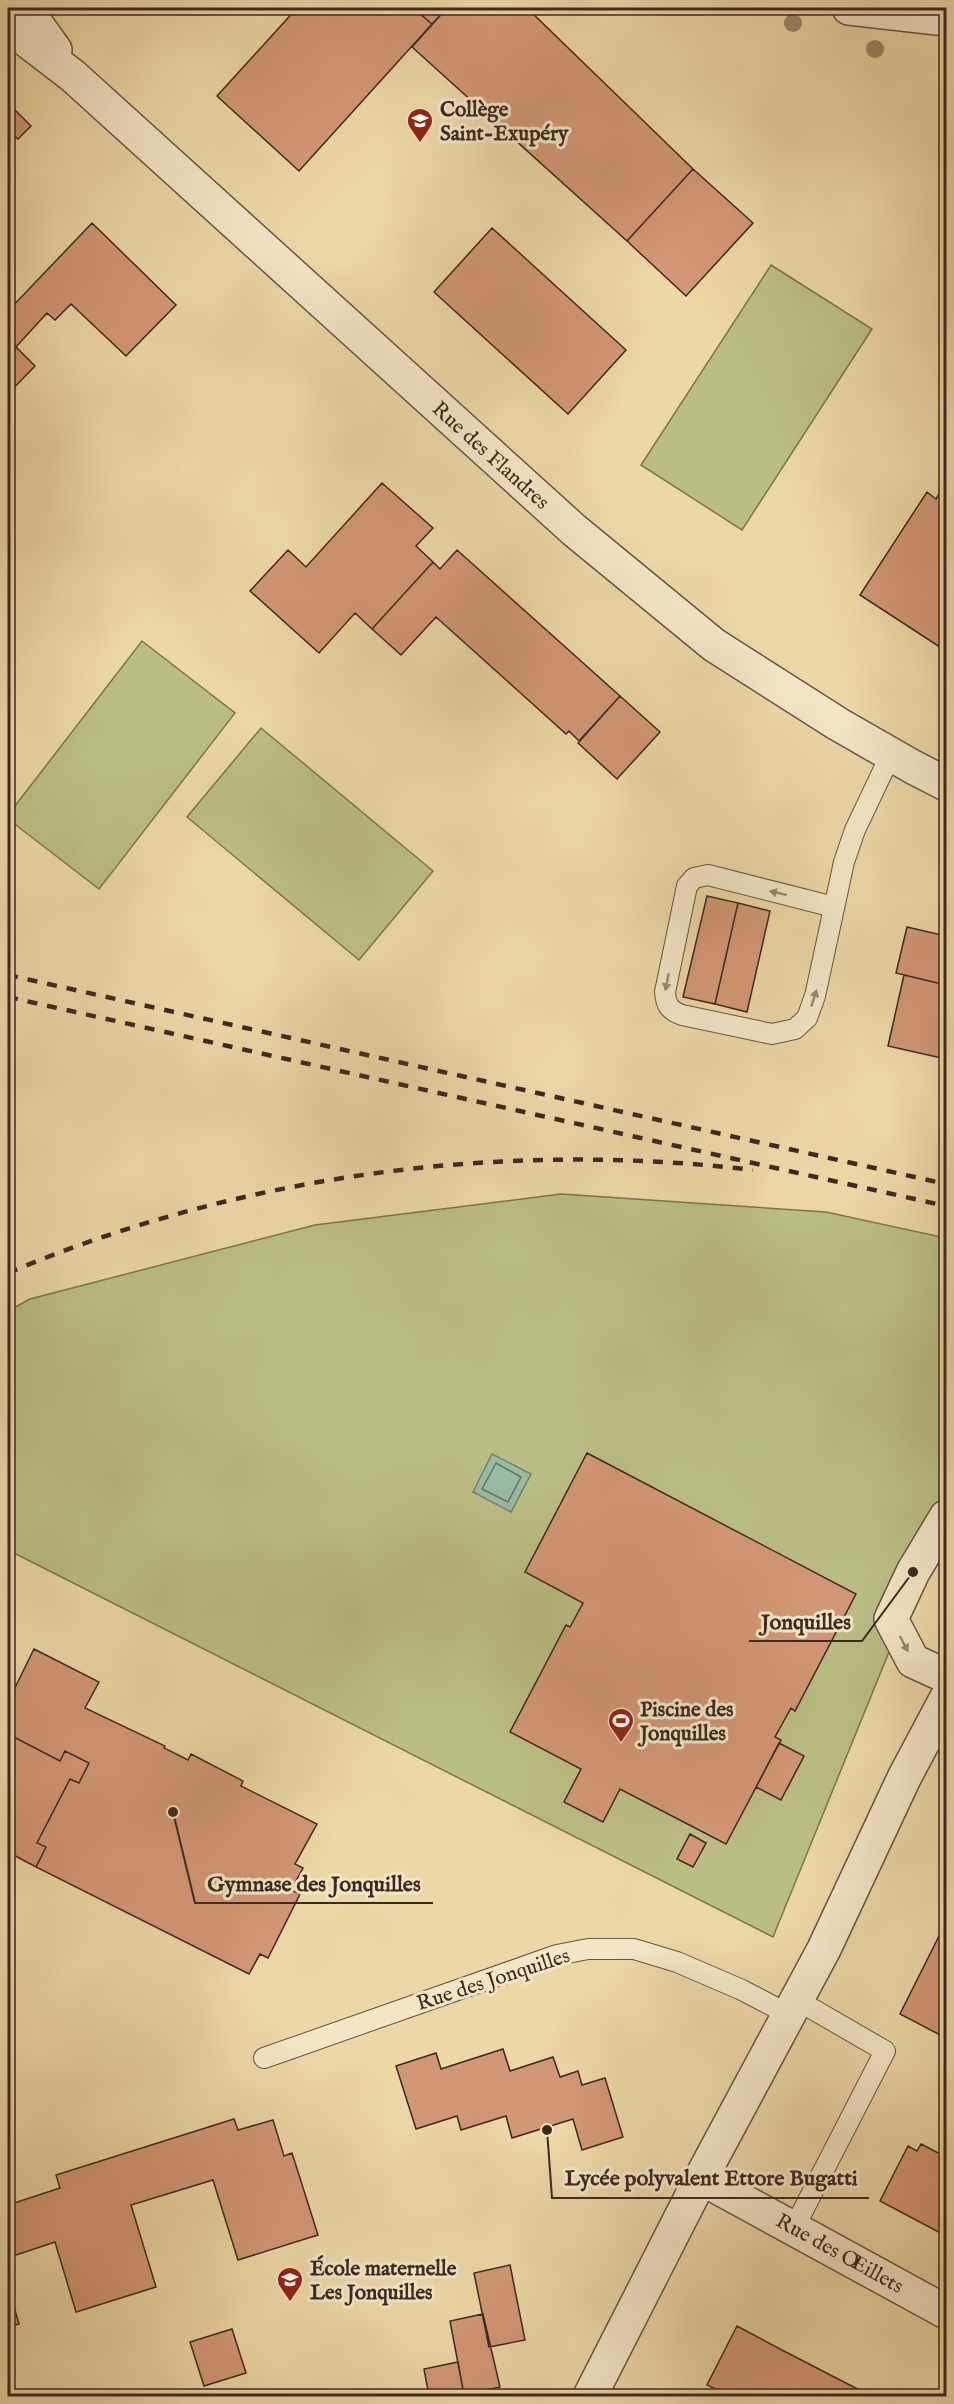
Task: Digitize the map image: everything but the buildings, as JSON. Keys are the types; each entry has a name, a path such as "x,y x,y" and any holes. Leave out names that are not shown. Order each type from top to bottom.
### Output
{"street":[{"name":"Rue des Flandres","path":"24,8 73,76"},
{"path":"849,8 928,14"},
{"name":"Rue des Flandres","path":"8,26 73,76 566,522 659,601 714,645 762,677 946,784"},
{"path":"946,1517 913,1572 891,1619 913,1661 946,1676"},
{"path":"590,2397 701,2178 824,1949 904,1778 946,1699"},
{"name":"Rue des Œillets","path":"701,2178 946,2312"}],"lane":[{"path":"834,907 708,875 694,878 687,886 665,992 666,1002 671,1011 682,1016 772,1034 795,1029 807,1018 815,996 844,862 855,830 891,754"},
{"name":"Rue des Jonquilles","path":"264,2058 557,1955 588,1949 634,1949 677,1962 753,1995 793,2007 885,2051 794,2228"}],"green space":[{"path":"771,265 872,329 742,530 641,465"},
{"path":"142,641 235,713 99,889 8,819 8,815"},
{"path":"261,728 433,871 359,960 187,817"},
{"name":"Piscine des Jonquilles","path":"561,1194 826,1212 946,1238 946,1512 773,1937 8,1550 8,1311 30,1299 315,1225"}],"water":[{"path":"492,1454 531,1474 511,1512 473,1492"}],"railway":[{"path":"8,975 946,1184"},
{"path":"8,997 946,1206"},
{"path":"8,1273 96,1239 187,1211 279,1189 373,1174 468,1164 563,1160 658,1162 753,1170"}],"place":[{"name":"Collège Saint-Exupéry","path":"420,144"},
{"name":"Jonquilles","path":"913,1572"},
{"name":"Piscine des Jonquilles","path":"621,1744"},
{"name":"Gymnase des Jonquilles","path":"173,1812"},
{"name":"Lycée polyvalent Ettore Bugatti","path":"547,2130"},
{"name":"École maternelle Les Jonquilles","path":"290,2303"}]}
